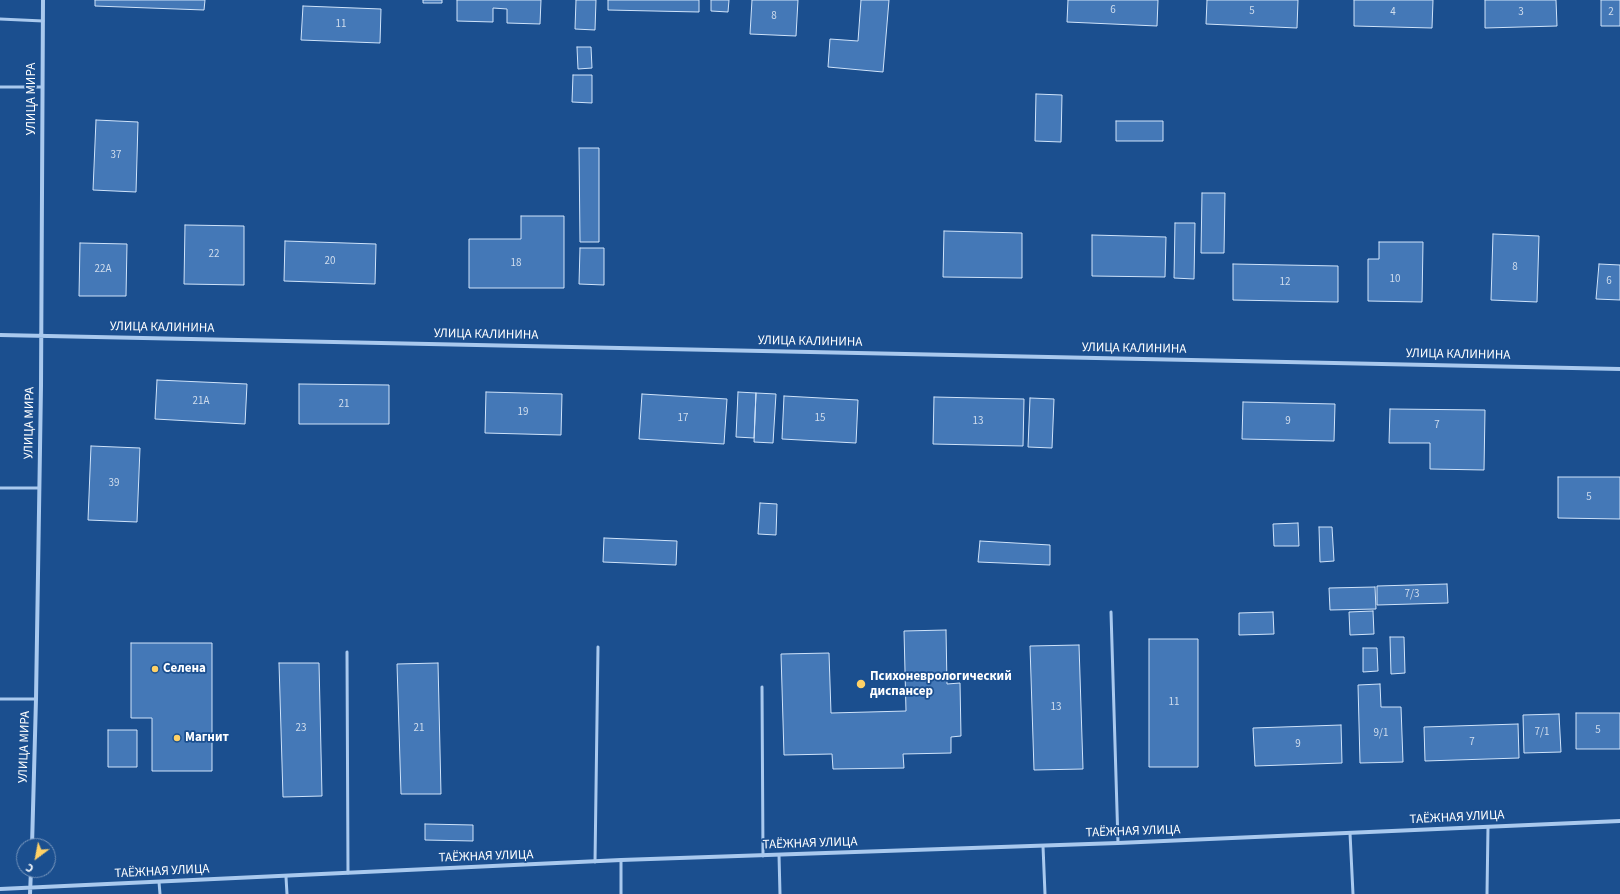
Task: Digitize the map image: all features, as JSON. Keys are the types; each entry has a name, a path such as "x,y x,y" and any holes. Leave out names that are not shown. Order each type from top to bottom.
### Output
{"street":[{"name":"УЛИЦА МИРА","path":"32,838 36,699 41,336 43,0"},
{"name":"УЛИЦА КАЛИНИНА","path":"0,335 1620,369"},
{"name":"ТАЁЖНАЯ УЛИЦА","path":"0,889 286,877 621,860 1043,846 1620,821"},
{"path":"30,894 31,878"}],"lane":[{"path":"0,19 43,21"},
{"path":"0,87 42,87"},
{"path":"0,488 39,488"},
{"path":"1111,612 1118,843"},
{"path":"595,862 598,647"},
{"path":"347,652 348,873"},
{"path":"762,687 763,856"},
{"path":"0,699 36,699"},
{"path":"1488,827 1488,894"},
{"path":"1350,833 1353,894"},
{"path":"1043,846 1045,894"},
{"path":"779,855 780,894"},
{"path":"621,860 621,894"},
{"path":"286,877 288,894"},
{"path":"159,882 160,894"}],"building":[{"path":"95,0 205,0 204,10 95,6"},
{"path":"423,0 442,0 442,3 423,3"},
{"path":"457,0 541,0 540,24 507,23 507,9 493,8 493,22 457,21"},
{"path":"576,0 596,0 595,30 575,29"},
{"path":"608,0 699,0 699,12 608,10"},
{"path":"711,0 729,0 728,12 711,11"},
{"path":"752,0 798,0 796,36 750,34"},
{"path":"861,0 889,0 883,72 828,67 830,39 858,41"},
{"path":"1068,0 1158,0 1157,26 1067,22"},
{"path":"1207,0 1298,0 1297,28 1206,24"},
{"path":"1354,0 1433,0 1432,28 1354,26"},
{"path":"1485,0 1556,0 1557,26 1485,28"},
{"path":"1601,0 1620,0 1620,26 1601,26"},
{"path":"303,6 381,9 380,43 301,40"},
{"path":"577,47 591,47 592,68 578,69"},
{"path":"573,75 592,75 592,103 572,102"},
{"path":"1036,94 1062,95 1061,142 1035,141"},
{"path":"96,120 138,122 136,192 93,190"},
{"path":"1116,121 1163,121 1163,141 1116,141"},
{"path":"579,148 599,148 599,242 580,242"},
{"path":"1202,193 1225,193 1224,253 1201,253"},
{"path":"521,216 564,216 564,288 469,288 469,239 521,239"},
{"path":"1175,223 1195,223 1194,279 1174,278"},
{"path":"185,225 244,226 244,285 184,284"},
{"path":"944,231 1022,233 1022,278 943,277"},
{"path":"1493,234 1539,236 1537,302 1491,300"},
{"path":"1092,235 1166,237 1165,277 1092,276"},
{"path":"285,241 376,244 375,284 284,281"},
{"path":"1379,242 1423,242 1422,302 1368,301 1368,259 1379,259"},
{"path":"80,243 127,244 126,296 79,296"},
{"path":"580,248 604,248 604,285 579,284"},
{"path":"1233,264 1338,266 1338,302 1233,300"},
{"path":"1599,264 1620,265 1620,300 1596,299"},
{"path":"157,380 247,384 245,424 155,419"},
{"path":"299,384 389,385 389,424 299,424"},
{"path":"486,392 562,394 561,435 485,433"},
{"path":"738,392 756,393 754,438 736,437"},
{"path":"756,393 776,394 773,443 754,442"},
{"path":"642,394 727,399 724,444 639,439"},
{"path":"784,396 858,400 856,443 782,439"},
{"path":"934,397 1024,399 1023,446 933,444"},
{"path":"1030,398 1054,399 1052,448 1028,447"},
{"path":"1243,402 1335,404 1334,441 1242,439"},
{"path":"1390,409 1485,410 1484,470 1430,469 1430,443 1389,443"},
{"path":"91,446 140,448 137,522 88,520"},
{"path":"1558,477 1620,477 1620,519 1558,518"},
{"path":"760,503 777,504 776,535 758,534"},
{"path":"1298,523 1299,546 1274,546 1273,524"},
{"path":"1319,527 1332,527 1334,561 1320,562"},
{"path":"604,538 677,541 676,565 603,562"},
{"path":"980,541 1050,545 1050,565 978,562"},
{"path":"1447,584 1448,603 1377,605 1377,586"},
{"path":"1375,587 1376,609 1330,610 1329,588"},
{"path":"1373,611 1374,634 1350,635 1349,612"},
{"path":"1273,612 1274,634 1239,635 1239,613"},
{"path":"946,630 947,684 960,683 961,736 951,737 951,753 903,754 904,768 833,769 832,754 784,755 781,654 829,653 831,713 906,711 904,631"},
{"path":"1390,637 1404,637 1405,673 1391,674"},
{"path":"1149,639 1198,639 1198,767 1149,767"},
{"path":"131,643 212,643 212,771 152,771 152,718 131,718"},
{"path":"1079,645 1083,769 1034,770 1030,646"},
{"path":"1363,648 1377,648 1378,671 1363,672"},
{"path":"279,663 319,663 322,796 283,797"},
{"path":"438,663 441,794 401,794 397,664"},
{"path":"1380,684 1381,707 1401,707 1403,762 1360,763 1358,685"},
{"path":"1576,713 1620,713 1620,749 1576,749"},
{"path":"1559,714 1561,752 1524,753 1523,715"},
{"path":"1518,724 1519,758 1425,761 1424,727"},
{"path":"1341,725 1342,763 1255,766 1253,728"},
{"path":"108,730 137,730 137,767 108,767"},
{"path":"425,824 473,825 473,841 425,840"}],"place":[{"name":"Селена","path":"155,669"},
{"name":"Психоневрологический диспансер","path":"861,684"},
{"name":"Магнит","path":"177,738"}]}
